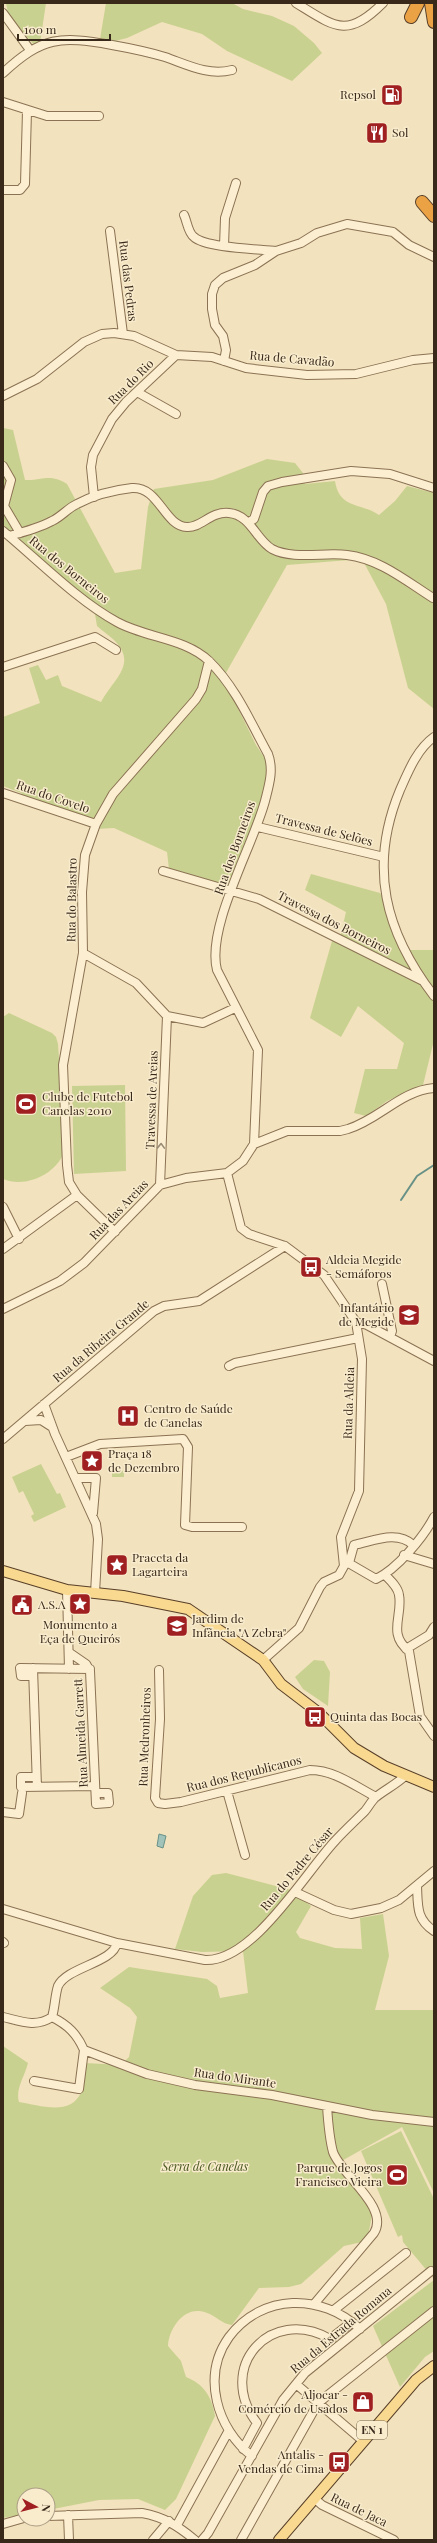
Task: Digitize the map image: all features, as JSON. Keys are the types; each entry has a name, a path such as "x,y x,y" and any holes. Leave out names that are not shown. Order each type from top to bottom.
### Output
{"highway":[{"path":"411,17 418,3"},
{"path":"432,3 434,22"},
{"path":"422,202 434,216"}],"main road":[{"path":"3,1570 67,1590 95,1593 188,1609 263,1660 281,1684 319,1713 354,1748 384,1766 434,1787"},
{"name":"EN 1","path":"279,2540 416,2380 434,2366"}],"street":[{"path":"296,3 325,21 346,26 363,21 380,4"},
{"path":"3,13 30,50"},
{"path":"3,73 30,50 57,40 76,39 163,56 206,72 220,73 232,70"},
{"path":"3,102 27,111 47,116 99,116"},
{"path":"3,190 20,190 25,184 27,111"},
{"path":"224,246 225,218 236,183"},
{"path":"184,214 193,237 224,246 276,251"},
{"path":"224,361 226,350 223,336 215,325 212,309 212,294 215,285 223,278 255,265 276,251 301,243 317,233 347,224 394,232 409,245 434,257"},
{"name":"Rua das Pedras","path":"110,231 123,334"},
{"name":"Rua de Cavadão","path":"3,396 37,379 93,337 102,334 123,334 176,355 212,357 255,370 325,376 356,374 413,360 434,358"},
{"name":"Rua do Rio","path":"94,497 91,467 93,455 112,419 137,392 176,355"},
{"path":"137,392 176,414"},
{"path":"3,466 11,480 4,506 20,533"},
{"path":"249,522 254,519 263,492 268,486 282,482 352,471 390,474 434,488"},
{"path":"6,533 20,533 54,521 77,504 94,497 109,492 135,488 149,494 174,521 187,527 218,512 231,513 249,522 272,549 298,555 346,554 361,557 386,567 433,598"},
{"name":"Rua dos Borneiros","path":"6,533 104,614 126,626 190,648 209,661 222,675 242,707 271,762 271,779 258,827 232,891 219,928 214,958 217,970 235,1008 258,1050 254,1144"},
{"path":"3,667 95,637 116,650"},
{"name":"Rua do Balastro","path":"167,1016 136,983 83,953 82,892 84,855 96,824 113,794 196,699 202,689 209,661"},
{"path":"434,737 417,755 403,783 386,829 384,857 385,896 397,932 434,996"},
{"name":"Rua do Covelo","path":"3,793 96,824"},
{"name":"Travessa de Selões","path":"258,827 384,857"},
{"name":"Travessa dos Borneiros","path":"163,871 259,899 303,919 424,981"},
{"path":"83,953 63,1065 68,1178 77,1195 115,1232"},
{"path":"167,1016 203,1023 235,1008"},
{"name":"Travessa de Areias","path":"160,1185 167,1016"},
{"path":"254,1144 287,1131 340,1131 348,1129 408,1094 419,1090 434,1088"},
{"name":"Rua das Areias","path":"3,1309 60,1281 84,1263 160,1185 180,1179 227,1172 243,1161 254,1144"},
{"name":"Rua da Aldeia","path":"227,1172 240,1228 249,1234 285,1246 324,1275 356,1322 362,1360 360,1475 356,1501 341,1537 347,1562"},
{"path":"3,1248 19,1239 77,1195"},
{"path":"3,1207 19,1239"},
{"name":"Rua da Ribeira Grande","path":"3,1439 154,1311 164,1306 198,1301 285,1246"},
{"path":"382,1284 392,1331 390,1337"},
{"path":"356,1322 390,1337 434,1361"},
{"path":"230,1366 235,1363 358,1338"},
{"path":"44,1404 52,1427 93,1516 98,1539 95,1593"},
{"path":"24,1421 41,1420 52,1427"},
{"path":"66,1457 100,1444 183,1439 188,1446 185,1525 192,1527 242,1527"},
{"path":"76,1478 96,1478 93,1516"},
{"path":"347,1562 376,1579 385,1575 426,1533 434,1517"},
{"path":"263,1660 299,1628 320,1587 338,1574 347,1562 354,1545 395,1537 404,1537 413,1545"},
{"path":"404,1555 434,1564"},
{"path":"385,1575 395,1585 399,1595 398,1633 401,1645 410,1651 420,1716 434,1736"},
{"path":"67,1590 70,1653 69,1669"},
{"path":"406,1649 429,1635 434,1627"},
{"path":"70,1653 90,1670"},
{"path":"33,1676 20,1676 20,1668 90,1670"},
{"path":"22,1790 37,1787 32,1668"},
{"name":"Rua Almeida Garrett","path":"37,1787 95,1790 90,1670"},
{"name":"Rua Medronheiros","path":"159,1670 160,1719 155,1798 160,1804"},
{"name":"Rua dos Republicanos","path":"160,1804 181,1802 305,1770 315,1770 336,1775 376,1797"},
{"name":"Rua do Padre César","path":"3,1909 117,1943 206,1960 220,1959 232,1952 262,1928 295,1892 334,1841 376,1797 394,1787 406,1775"},
{"path":"3,1812 19,1814 22,1790 21,1777 36,1777"},
{"path":"226,1791 245,1855"},
{"path":"295,1892 334,1910 351,1914 381,1908 399,1900 434,1871"},
{"path":"417,1886 420,1916 424,1924 434,1931"},
{"path":"52,2017 58,1986 64,1980 109,1954 116,1948 117,1943"},
{"path":"3,2017 36,2024 52,2017"},
{"path":"34,2081 79,2089 84,2050 78,2037 64,2023 52,2017"},
{"name":"Rua do Mirante","path":"84,2050 147,2074 195,2085 272,2095 372,2115 434,2122"},
{"path":"316,2303 374,2234 378,2224 372,2205 334,2153 327,2106"},
{"path":"334,2310 406,2253"},
{"name":"Rua da Estrada Romana","path":"202,2540 252,2456 283,2400 305,2373 431,2270"},
{"path":"252,2456 243,2449 228,2432 220,2416 215,2389 217,2366 229,2337 257,2313 267,2308 302,2301 316,2303 334,2310 360,2329"},
{"path":"241,2540 318,2403 434,2311"},
{"path":"243,2449 257,2423 248,2410 243,2388 243,2373 253,2348 265,2337 294,2330 311,2331 330,2339 352,2322"},
{"path":"296,2384 363,2441"},
{"path":"153,2540 173,2523 228,2432"},
{"name":"Rua de Jaca","path":"315,2499 322,2505 394,2540"},
{"path":"56,2516 133,2512 157,2516 173,2523 195,2540"},
{"path":"68,2515 69,2540"},
{"path":"3,2524 16,2520"}],"green space":[{"path":"6,3 46,3 39,50 9,18"},
{"path":"106,3 232,3 243,9 272,16 294,26 314,43 322,53 292,81 227,51 202,34 162,22 127,38 99,45"},
{"path":"3,428 13,430 25,480 51,478 67,484 115,573 141,569 148,507 154,489 213,480 267,459 295,463 303,473 305,484 335,481 337,490 346,501 379,515 395,501 407,486 434,493 434,709 408,688 386,604 362,559 287,565 223,678 256,745 266,760 267,781 261,813 227,886 169,869 167,852 114,828 96,829 49,812 28,802 21,793 3,786 3,717 40,703 29,668 38,665 46,680 58,675 62,686 101,702 121,671 124,664 124,656 114,640 97,626 93,602 21,548 3,530"},
{"path":"311,874 380,893 388,905 401,950 434,950 434,1040 423,1085 387,1101 366,1116 354,1113 365,1069 397,1069 404,1043 358,1006 341,1037 310,1018 332,941 339,942 346,912 305,890"},
{"name":"Clube de Futebol Canelas 2010","path":"9,1013 52,1033 56,1037 58,1044 65,1149 62,1158 49,1172 40,1177 22,1182 12,1182 3,1179 3,1017"},
{"path":"125,1085 126,1171 74,1174 72,1086"},
{"path":"41,1464 57,1494 60,1493 66,1507 34,1522 31,1516 34,1514 23,1491 19,1493 12,1477"},
{"path":"112,1470 124,1471 124,1477 112,1477"},
{"path":"314,1660 324,1661 330,1672 328,1706 303,1689 295,1677"},
{"name":"Serra de Canelas","path":"226,1873 291,1890 311,1906 296,1932 300,1938 335,1948 362,1949 360,1918 383,1914 389,1956 375,2010 434,2010 434,2193 402,2127 338,2163 374,2204 369,2231 362,2242 344,2246 301,2284 289,2287 259,2288 232,2325 225,2323 210,2314 199,2311 192,2312 180,2319 171,2332 168,2346 181,2361 186,2377 198,2383 206,2392 212,2403 215,2416 176,2499 165,2510 138,2499 99,2500 56,2508 56,2487 16,2487 16,2516 3,2518 3,2046 28,2063 19,2087 19,2102 45,2107 62,2107 70,2105 76,2100 81,2092 85,2063 121,2065 129,2057 137,2017 130,2008 100,1988 129,1967 207,1979 217,1986 220,1998 248,1993 243,1951 202,1952 175,1949 193,1896 212,1875"},
{"name":"Parque de Jogos Francisco Vieira","path":"401,2131 434,2199 434,2279 403,2242 402,2235 398,2237 361,2151"},
{"path":"434,2280 434,2351 425,2357 400,2387 373,2326"}],"water":[{"path":"159,1834 166,1836 163,1848 157,1846"}],"waterway":[{"path":"401,1200 417,1176 434,1165"}],"place":[{"name":"Repsol","path":"392,95"},
{"name":"Sol","path":"377,133"},
{"name":"Clube de Futebol Canelas 2010","path":"26,1104"},
{"name":"Aldeia Megide - Semáforos","path":"311,1267"},
{"name":"Infantário de Megide","path":"409,1315"},
{"name":"Centro de Saúde de Canelas","path":"128,1416"},
{"name":"Praça 18 de Dezembro","path":"92,1461"},
{"name":"Praceta da Lagarteira","path":"117,1565"},
{"name":"Monumento a Eça de Queirós","path":"80,1604"},
{"name":"A.S.A","path":"22,1605"},
{"name":"Jardim de Infãncia \"A Zebra\"","path":"177,1626"},
{"name":"Quinta das Bocas","path":"315,1717"},
{"name":"Parque de Jogos Francisco Vieira","path":"397,2175"},
{"name":"Aljocar - Comércio de Usados","path":"363,2402"},
{"name":"Antalis - Vendas de Cima","path":"339,2462"}]}
